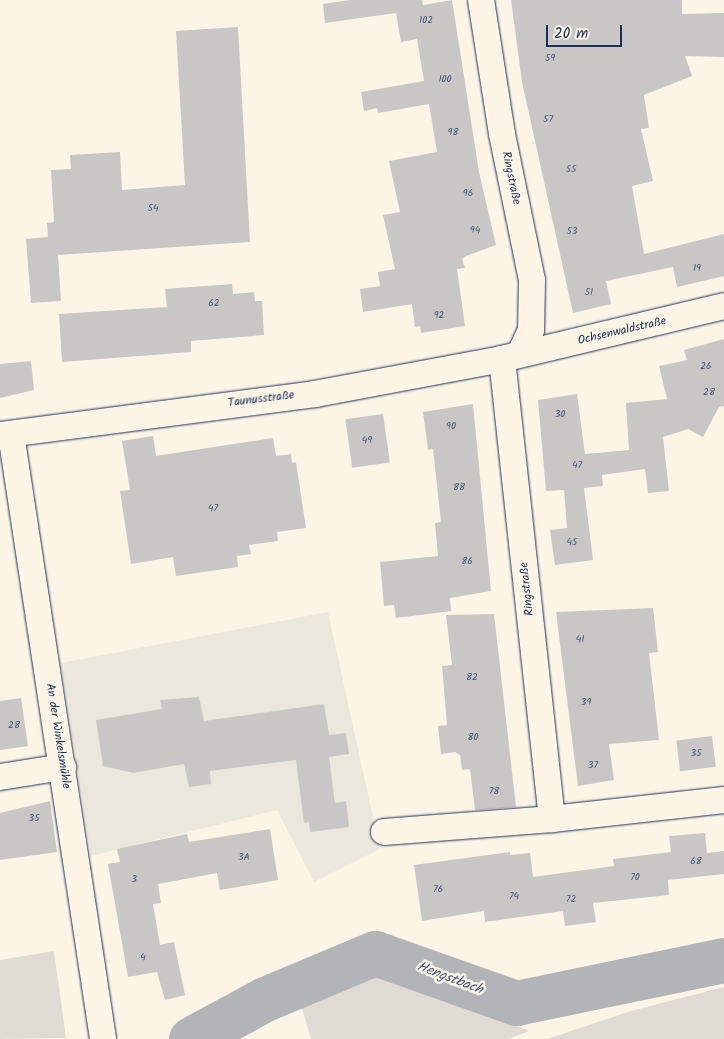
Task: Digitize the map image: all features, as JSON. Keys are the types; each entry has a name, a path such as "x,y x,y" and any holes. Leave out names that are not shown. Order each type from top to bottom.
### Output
{"street":[{"name":"Ringstraße","path":"481,0 502,134 532,280 531,330 511,356 552,819"},
{"name":"Ochsenwaldstraße","path":"511,356 724,306"},
{"name":"Taunusstraße","path":"5,435 315,394 511,356"},
{"name":"An der Winkelsmühle","path":"5,435 63,767 103,1039"},
{"path":"0,777 63,767"},
{"path":"384,832 552,819 724,800"}],"shaded area":[{"path":"328,612 380,849 314,882 277,810 91,856 61,663"},
{"path":"54,951 66,1038 0,1039 0,960"},
{"path":"381,969 471,1005 529,1031 508,1039 311,1039 301,1005"},
{"path":"724,987 724,1039 547,1039 631,1011"}],"building":[{"path":"350,0 422,0 423,5 452,0 479,172 496,245 466,256 462,259 465,268 457,269 465,326 421,333 420,326 415,327 412,304 363,312 360,289 380,286 378,272 395,269 383,215 400,212 389,161 437,152 429,104 378,113 377,108 364,111 361,92 424,81 417,39 401,42 396,13 325,23 323,4"},
{"path":"511,0 682,0 682,14 724,13 724,57 685,56 692,76 644,95 649,128 641,129 653,181 632,186 644,254 724,234 724,276 677,287 673,267 606,281 611,304 573,313 522,82"},
{"path":"238,27 250,242 58,255 61,301 31,303 26,239 48,237 47,223 54,222 51,170 71,169 70,155 120,152 122,190 185,185 176,31"},
{"path":"232,284 233,294 254,292 255,301 262,301 264,335 191,341 191,352 62,362 59,314 167,307 165,289"},
{"path":"724,339 724,406 719,407 703,437 688,429 663,437 669,491 648,493 645,469 602,475 603,486 584,488 593,560 555,565 550,530 567,528 564,490 546,491 538,400 577,394 585,454 629,450 626,403 667,399 659,366 687,360 684,350"},
{"path":"31,361 34,390 0,398 0,364"},
{"path":"473,404 491,591 450,598 451,611 396,618 394,605 384,606 380,562 438,556 435,523 441,522 433,449 428,450 423,412"},
{"path":"383,414 390,463 352,468 345,419"},
{"path":"153,436 156,456 273,438 276,456 291,454 292,463 296,462 306,528 277,532 278,541 249,545 251,554 237,556 238,567 176,576 173,557 131,564 120,491 130,490 122,441"},
{"path":"653,608 658,652 649,653 659,740 609,744 614,780 578,786 556,612"},
{"path":"494,614 516,807 475,810 470,769 462,770 460,755 455,752 441,754 438,726 447,725 442,666 452,665 446,615"},
{"path":"199,697 204,721 324,704 329,735 346,733 349,754 329,757 335,803 346,801 349,827 310,832 309,822 304,823 296,760 210,771 211,784 189,787 184,764 133,773 103,766 96,720 162,709 160,700"},
{"path":"21,698 28,746 0,750 0,701"},
{"path":"712,736 716,767 680,771 676,740"},
{"path":"50,801 57,852 0,860 0,813"},
{"path":"270,829 278,880 220,890 217,873 158,884 161,903 153,904 160,945 174,942 185,995 165,1000 157,972 128,977 108,864 120,862 117,849 187,834 189,842"},
{"path":"705,833 707,853 724,851 724,874 668,880 669,895 593,903 596,922 565,926 563,911 485,922 484,911 422,921 414,865 510,852 510,855 530,853 533,877 614,866 613,859 671,852 669,836"}],"waterway":[{"name":"Hengstbach","path":"191,1039 265,999 375,953 516,1003 724,960"}]}
